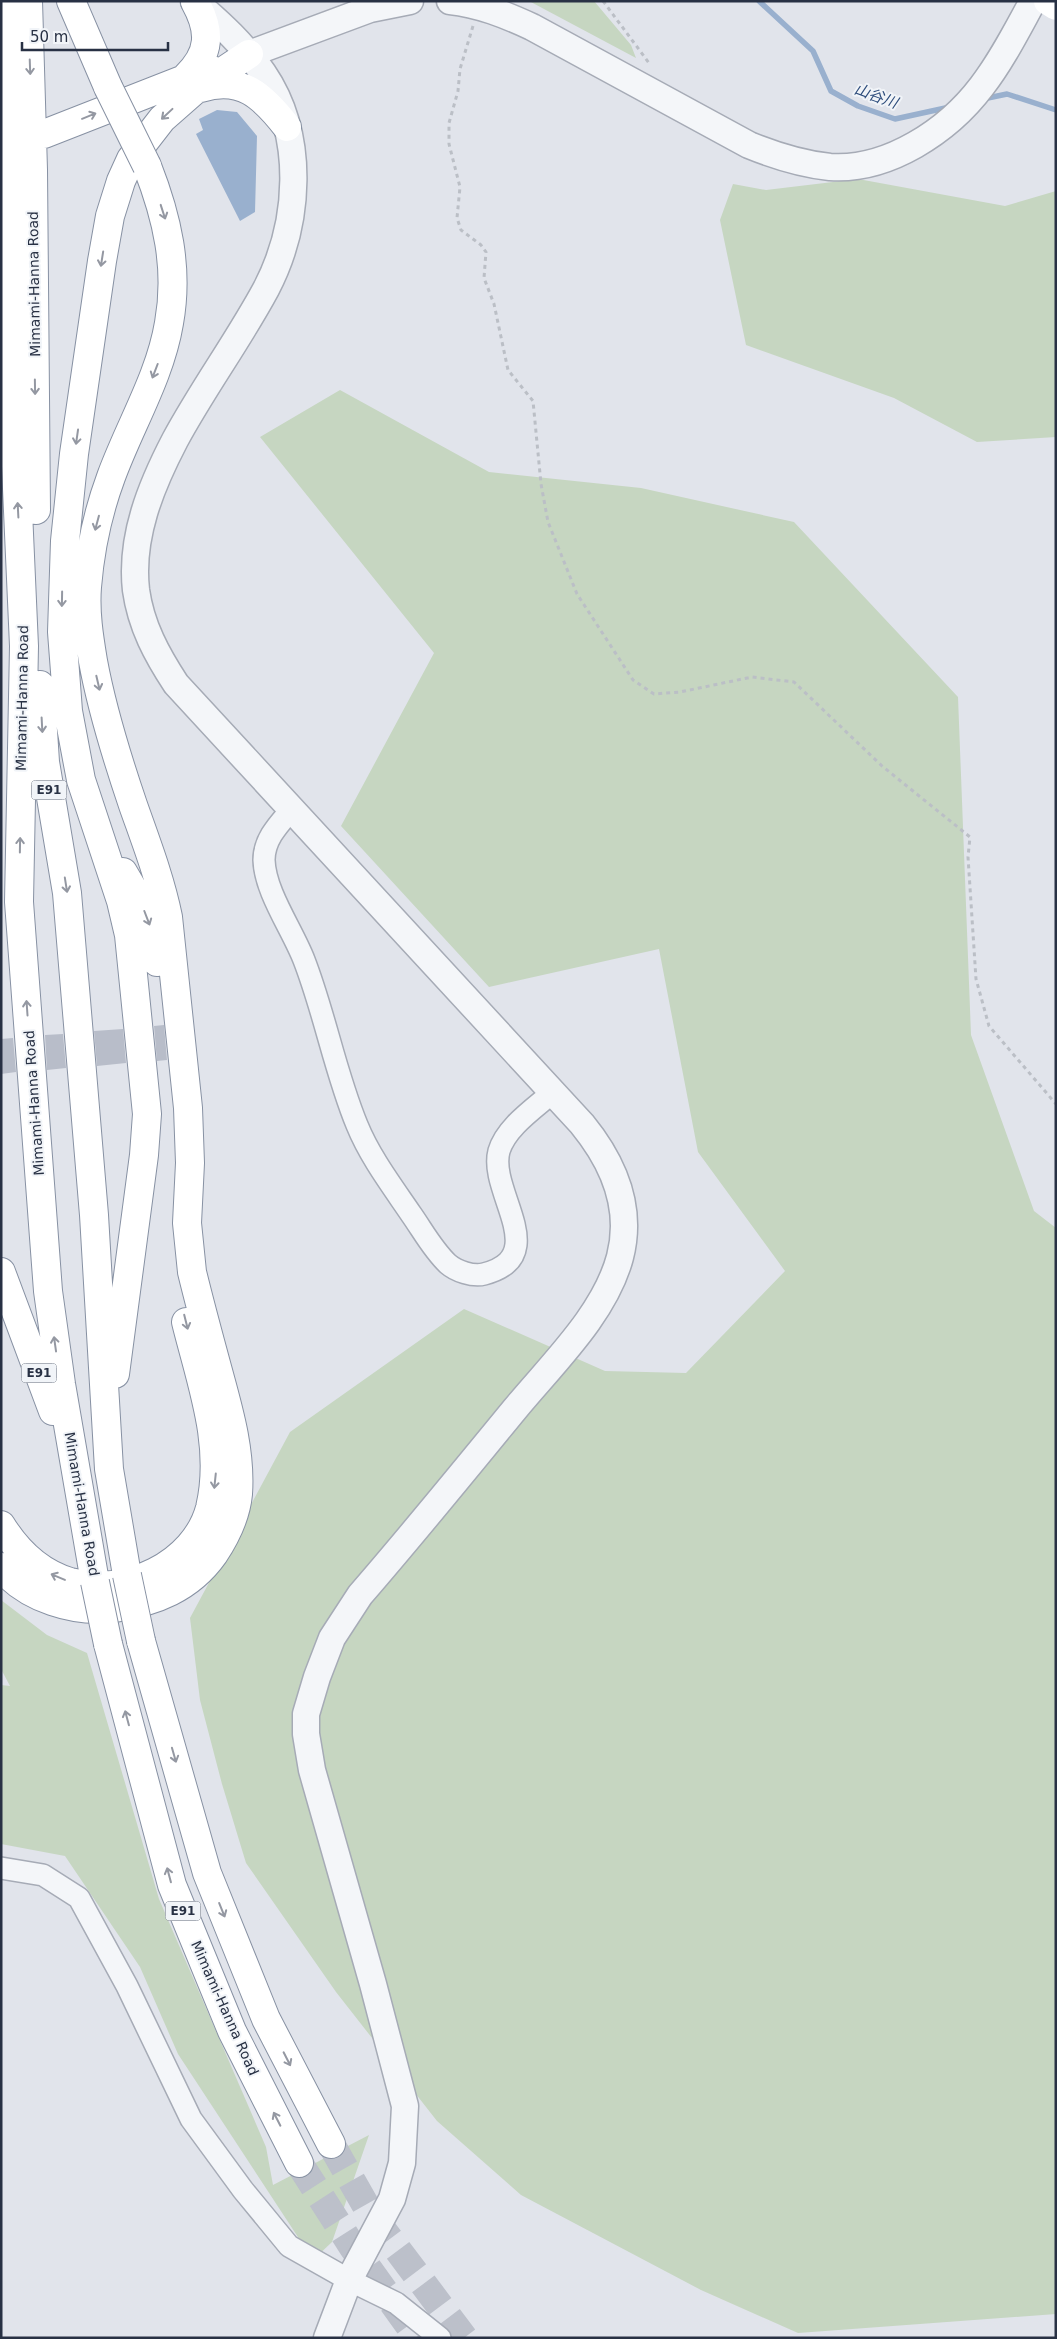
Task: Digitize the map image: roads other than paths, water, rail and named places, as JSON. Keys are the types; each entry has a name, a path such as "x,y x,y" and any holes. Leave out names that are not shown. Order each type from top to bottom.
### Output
{"main road":[{"name":"Mimami-Hanna Road","path":"7,1 6,241 24,646 19,902 48,1291 61,1384 95,1582 108,1644 172,1885 232,2031 300,2163"},
{"name":"Mimami-Hanna Road","path":"28,1 33,170 38,652 44,762 68,903 94,1216 109,1469 127,1575 141,1641 207,1873 266,2019 330,2144"},
{"path":"1,1567 22,1586 43,1598 65,1605 88,1609 108,1609 151,1601 172,1592 207,1565 222,1543 232,1520 238,1495 235,1437 192,1272 188,1247 190,1137 168,917 163,892 127,789 104,711 87,617 87,588 95,530 102,504 157,368 170,322 173,272 171,246 166,220 147,166 108,87 72,1"},
{"path":"1048,1 1056,6"},
{"path":"109,1469 111,1402 144,1155 147,1114 129,935 118,892 81,780 68,711 64,673 62,592 74,454 110,216 120,181 131,159 191,84 207,37 205,24 195,2"},
{"path":"44,134 191,84 249,54"},
{"path":"191,84 221,84 244,88 266,102 287,127"},
{"path":"1,361 5,320 6,241"},
{"path":"1,1525 21,1552 36,1565 53,1575 70,1582 87,1585 123,1582 143,1578 158,1570 188,1547 200,1530 209,1510 214,1487 215,1440 170,1252 174,1136 154,939 142,906 107,844 81,780"},
{"name":"E91","path":"1,1272 77,1475"}],"street":[{"path":"249,54 370,9 410,1"},
{"path":"450,1 478,6 504,14 532,27 749,145 780,158 832,167 862,164 886,158 931,136 948,122 966,106 983,86 1033,1"},
{"path":"195,2 216,20 249,54 273,91 287,127 293,168 293,189 285,240 266,289 165,458 150,494 140,526 136,560 136,590 143,623 156,654 176,684 553,1092 601,1147 611,1166 623,1211 623,1234 620,1256 613,1279 588,1321 360,1595 332,1638 316,1677 306,1714 306,1734 312,1770 373,1984 405,2106 402,2162 392,2199 349,2280 327,2338"},
{"path":"291,810 267,843 264,859 266,875 304,960 357,1127 372,1155 433,1246 449,1265 462,1272 482,1275 498,1269 511,1258 518,1240 499,1175 498,1152 505,1137 553,1092"},
{"path":"1,1868 43,1875 79,1898 127,1986 191,2118 242,2190 289,2246 396,2304 440,2338"}],"water":[{"path":"217,110 237,112 257,136 255,212 240,221 196,134 203,130 199,119"}],"waterway":[{"name":"山谷川","path":"759,1 813,51 831,91 858,106 895,119 950,107"},
{"name":"山谷川","path":"983,99 1007,94 1056,110"}],"tunnel":[{"path":"331,2144 370,2213 464,2338"},
{"path":"299,2163 352,2246 418,2338"}]}
